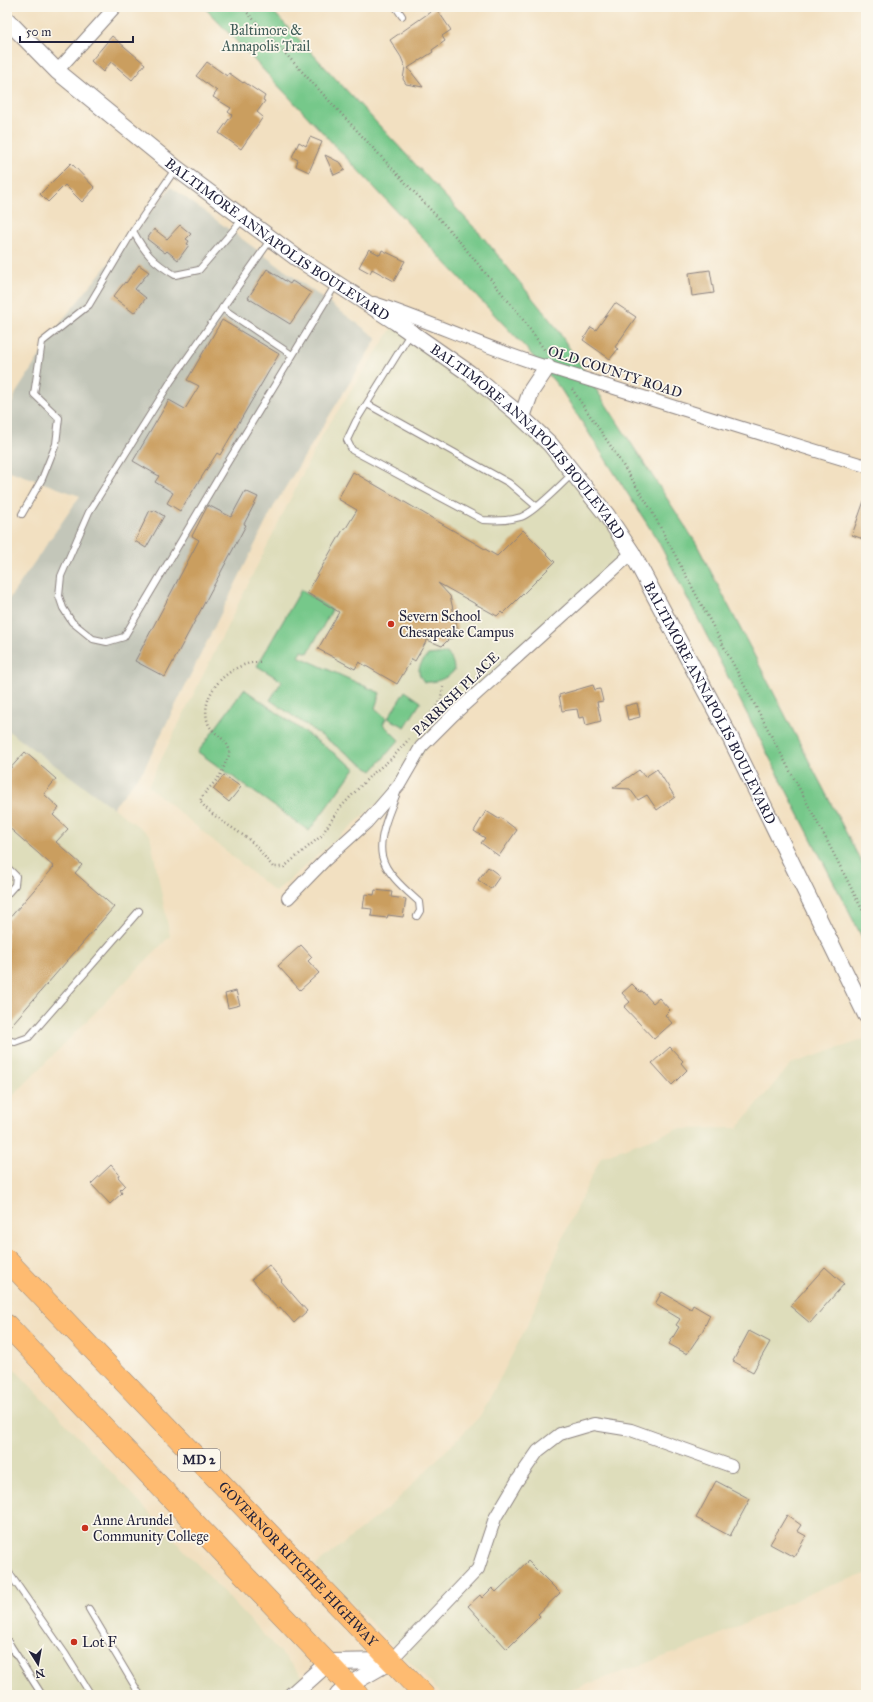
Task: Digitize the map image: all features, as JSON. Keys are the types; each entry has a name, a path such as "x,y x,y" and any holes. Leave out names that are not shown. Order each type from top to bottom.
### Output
{"highway":[{"name":"GOVERNOR RITCHIE HIGHWAY","path":"7,1260 424,1695"},
{"path":"7,1325 329,1662 348,1692"}],"street":[{"path":"57,71 115,7"},
{"name":"BALTIMORE ANNAPOLIS BOULEVARD","path":"7,20 57,71 176,168 271,239 469,373 522,417 550,444 574,472 606,514 632,553 727,732 866,1015"},
{"name":"OLD COUNTY ROAD","path":"358,298 407,314 476,341 547,360 866,466"},
{"path":"522,417 531,391 547,360"},
{"name":"PARRISH PLACE","path":"288,898 324,861 367,822 399,786 421,747 453,715 632,553"},
{"path":"348,1692 390,1661 478,1569 495,1518 517,1481 538,1451 560,1434 594,1424 631,1430 731,1466"},
{"path":"292,1695 329,1662 390,1661"}],"lane":[{"path":"396,7 402,16"},
{"path":"22,514 42,479 56,444 59,418 34,394 42,342 89,305 133,231 176,168"},
{"path":"133,231 143,248 157,264 175,275 199,270 243,219"},
{"path":"271,239 171,381 89,512 61,576 60,596 63,608 72,622 93,638 107,642 124,637 336,284"},
{"path":"222,308 292,355"},
{"path":"411,333 367,404 347,440 352,450 484,520 501,521 523,516 574,472"},
{"path":"367,404 509,483 536,506"},
{"path":"399,786 388,816 383,840 382,856 392,874 403,888 419,902 420,911 417,916"},
{"path":"7,867 16,876 15,885 7,894"},
{"path":"7,1040 15,1042 29,1037 138,911"},
{"path":"7,1570 66,1655 91,1695"},
{"path":"89,1609 140,1695"},
{"path":"7,1640 42,1695"}],"path":[{"path":"242,7 455,236 519,314 547,360"},
{"path":"571,388 610,445 650,508 822,831 866,917"},
{"path":"260,662 241,666 227,674 214,689 208,700 206,706 209,725 227,745 229,754 223,771 200,801 204,807 230,828 253,843 273,866 284,867 321,836 339,809 371,775 391,759 410,738"},
{"path":"415,733 440,702 443,687"}],"shaded area":[{"path":"171,187 377,338 274,506 144,769 113,808 7,730 7,602 80,496 7,470 7,416 16,393 64,318"},
{"name":"Severn School Chesapeake Campus","path":"396,322 515,411 632,553 453,715 399,785 275,892 148,786 322,435"},
{"path":"7,730 150,835 170,936 7,1102"},
{"path":"866,1039 866,1574 820,1589 696,1645 558,1695 442,1695 315,1566 395,1502 481,1415 531,1318 569,1223 601,1157 677,1129 737,1128 791,1064"},
{"name":"Anne Arundel Community College","path":"7,1361 320,1695 7,1695"}],"green space":[{"name":"Baltimore & Annapolis Trail","path":"204,7 269,7 483,237 555,326 696,543 866,871 866,945 658,541 560,388 525,347"},
{"path":"301,590 332,610 308,653 302,651 298,656 380,693 375,708 386,718 383,724 399,740 372,771 270,700 282,681 257,666"},
{"path":"447,653 454,666 454,671 440,680 424,682 419,671 420,665 428,655"},
{"path":"244,689 355,768 309,831 198,752"},
{"path":"405,691 421,702 405,727 388,718"}],"building":[{"path":"436,8 451,30 442,36 445,41 432,50 433,52 408,68 423,87 406,84 403,79 405,67 401,57 390,40"},
{"path":"112,36 145,64 132,80 111,62 103,72 91,61"},
{"path":"207,62 227,76 229,73 265,96 263,100 265,101 257,112 263,117 241,149 219,133 232,115 228,112 231,108 213,97 217,91 196,76"},
{"path":"310,137 322,142 309,172 296,166 298,160 292,157 299,142 306,146"},
{"path":"325,155 341,163 345,170 334,175"},
{"path":"71,163 95,188 82,202 65,185 48,202 40,194"},
{"path":"180,225 191,234 186,239 189,241 187,244 189,245 178,260 167,251 165,253 147,239 154,229 167,239"},
{"path":"369,249 380,255 382,250 405,261 394,281 372,269 370,273 359,267"},
{"path":"139,265 149,272 135,289 146,298 134,313 113,297 125,282 126,283"},
{"path":"267,269 290,284 292,281 311,293 290,324 248,298"},
{"path":"710,270 714,293 692,296 689,273"},
{"path":"615,303 636,317 615,347 618,349 610,359 583,340 591,327 596,330"},
{"path":"222,320 279,354 220,455 217,453 180,511 167,503 173,493 155,482 159,476 133,461 169,400 185,409 199,386 187,380"},
{"name":"Severn School Chesapeake Campus","path":"353,472 497,556 523,530 555,562 503,614 501,612 497,616 438,583 450,596 459,636 449,639 442,646 427,640 415,661 412,659 397,684 359,662 355,669 318,649 339,612 307,593 344,528 346,528 357,510 338,499"},
{"path":"245,491 258,497 244,524 246,525 165,677 135,661 199,540 192,536 208,505 231,517"},
{"path":"864,501 866,502 866,540 852,535"},
{"path":"150,510 153,512 154,510 164,516 146,548 135,541"},
{"path":"593,685 595,690 600,689 603,701 597,702 601,721 586,725 584,717 579,718 577,709 562,711 559,695"},
{"path":"637,703 640,717 628,720 625,706"},
{"path":"25,752 56,779 44,794 59,808 53,815 68,829 56,842 82,865 75,873 114,907 7,1030 7,921 54,867 7,826 7,772"},
{"path":"657,769 675,797 657,810 647,795 638,800 630,789 613,788 639,770 645,777"},
{"path":"224,775 241,787 229,802 213,789"},
{"path":"486,811 499,819 500,817 517,830 499,856 481,843 485,838 474,831"},
{"path":"488,867 500,876 491,889 478,880"},
{"path":"375,890 392,892 391,897 406,899 403,917 388,915 387,918 371,916 372,909 363,908 365,894 374,895"},
{"path":"301,945 312,957 308,961 319,973 300,990 278,966"},
{"path":"632,984 640,992 642,991 653,1003 659,998 670,1010 665,1015 672,1023 654,1039 624,1007 630,1002 622,993"},
{"path":"236,991 240,1005 228,1008 225,994"},
{"path":"670,1047 683,1061 681,1063 687,1070 672,1085 652,1063"},
{"path":"111,1165 119,1174 118,1177 125,1185 120,1190 122,1193 110,1204 91,1184"},
{"path":"269,1265 307,1311 294,1323 280,1307 278,1309 252,1279"},
{"path":"825,1267 844,1284 810,1323 790,1306"},
{"path":"662,1292 691,1309 693,1305 710,1315 702,1332 687,1354 669,1344 679,1327 676,1325 680,1319 655,1304"},
{"path":"749,1331 770,1342 753,1372 733,1361"},
{"path":"716,1481 750,1499 730,1536 696,1518"},
{"path":"787,1515 801,1525 797,1531 806,1536 794,1557 770,1544"},
{"path":"528,1561 560,1593 538,1614 540,1616 507,1649 468,1606 480,1595 482,1598 492,1588 496,1592"}],"place":[{"name":"Severn School Chesapeake Campus","path":"391,624"},
{"name":"Anne Arundel Community College","path":"85,1528"},
{"name":"Lot F","path":"74,1642"}]}
